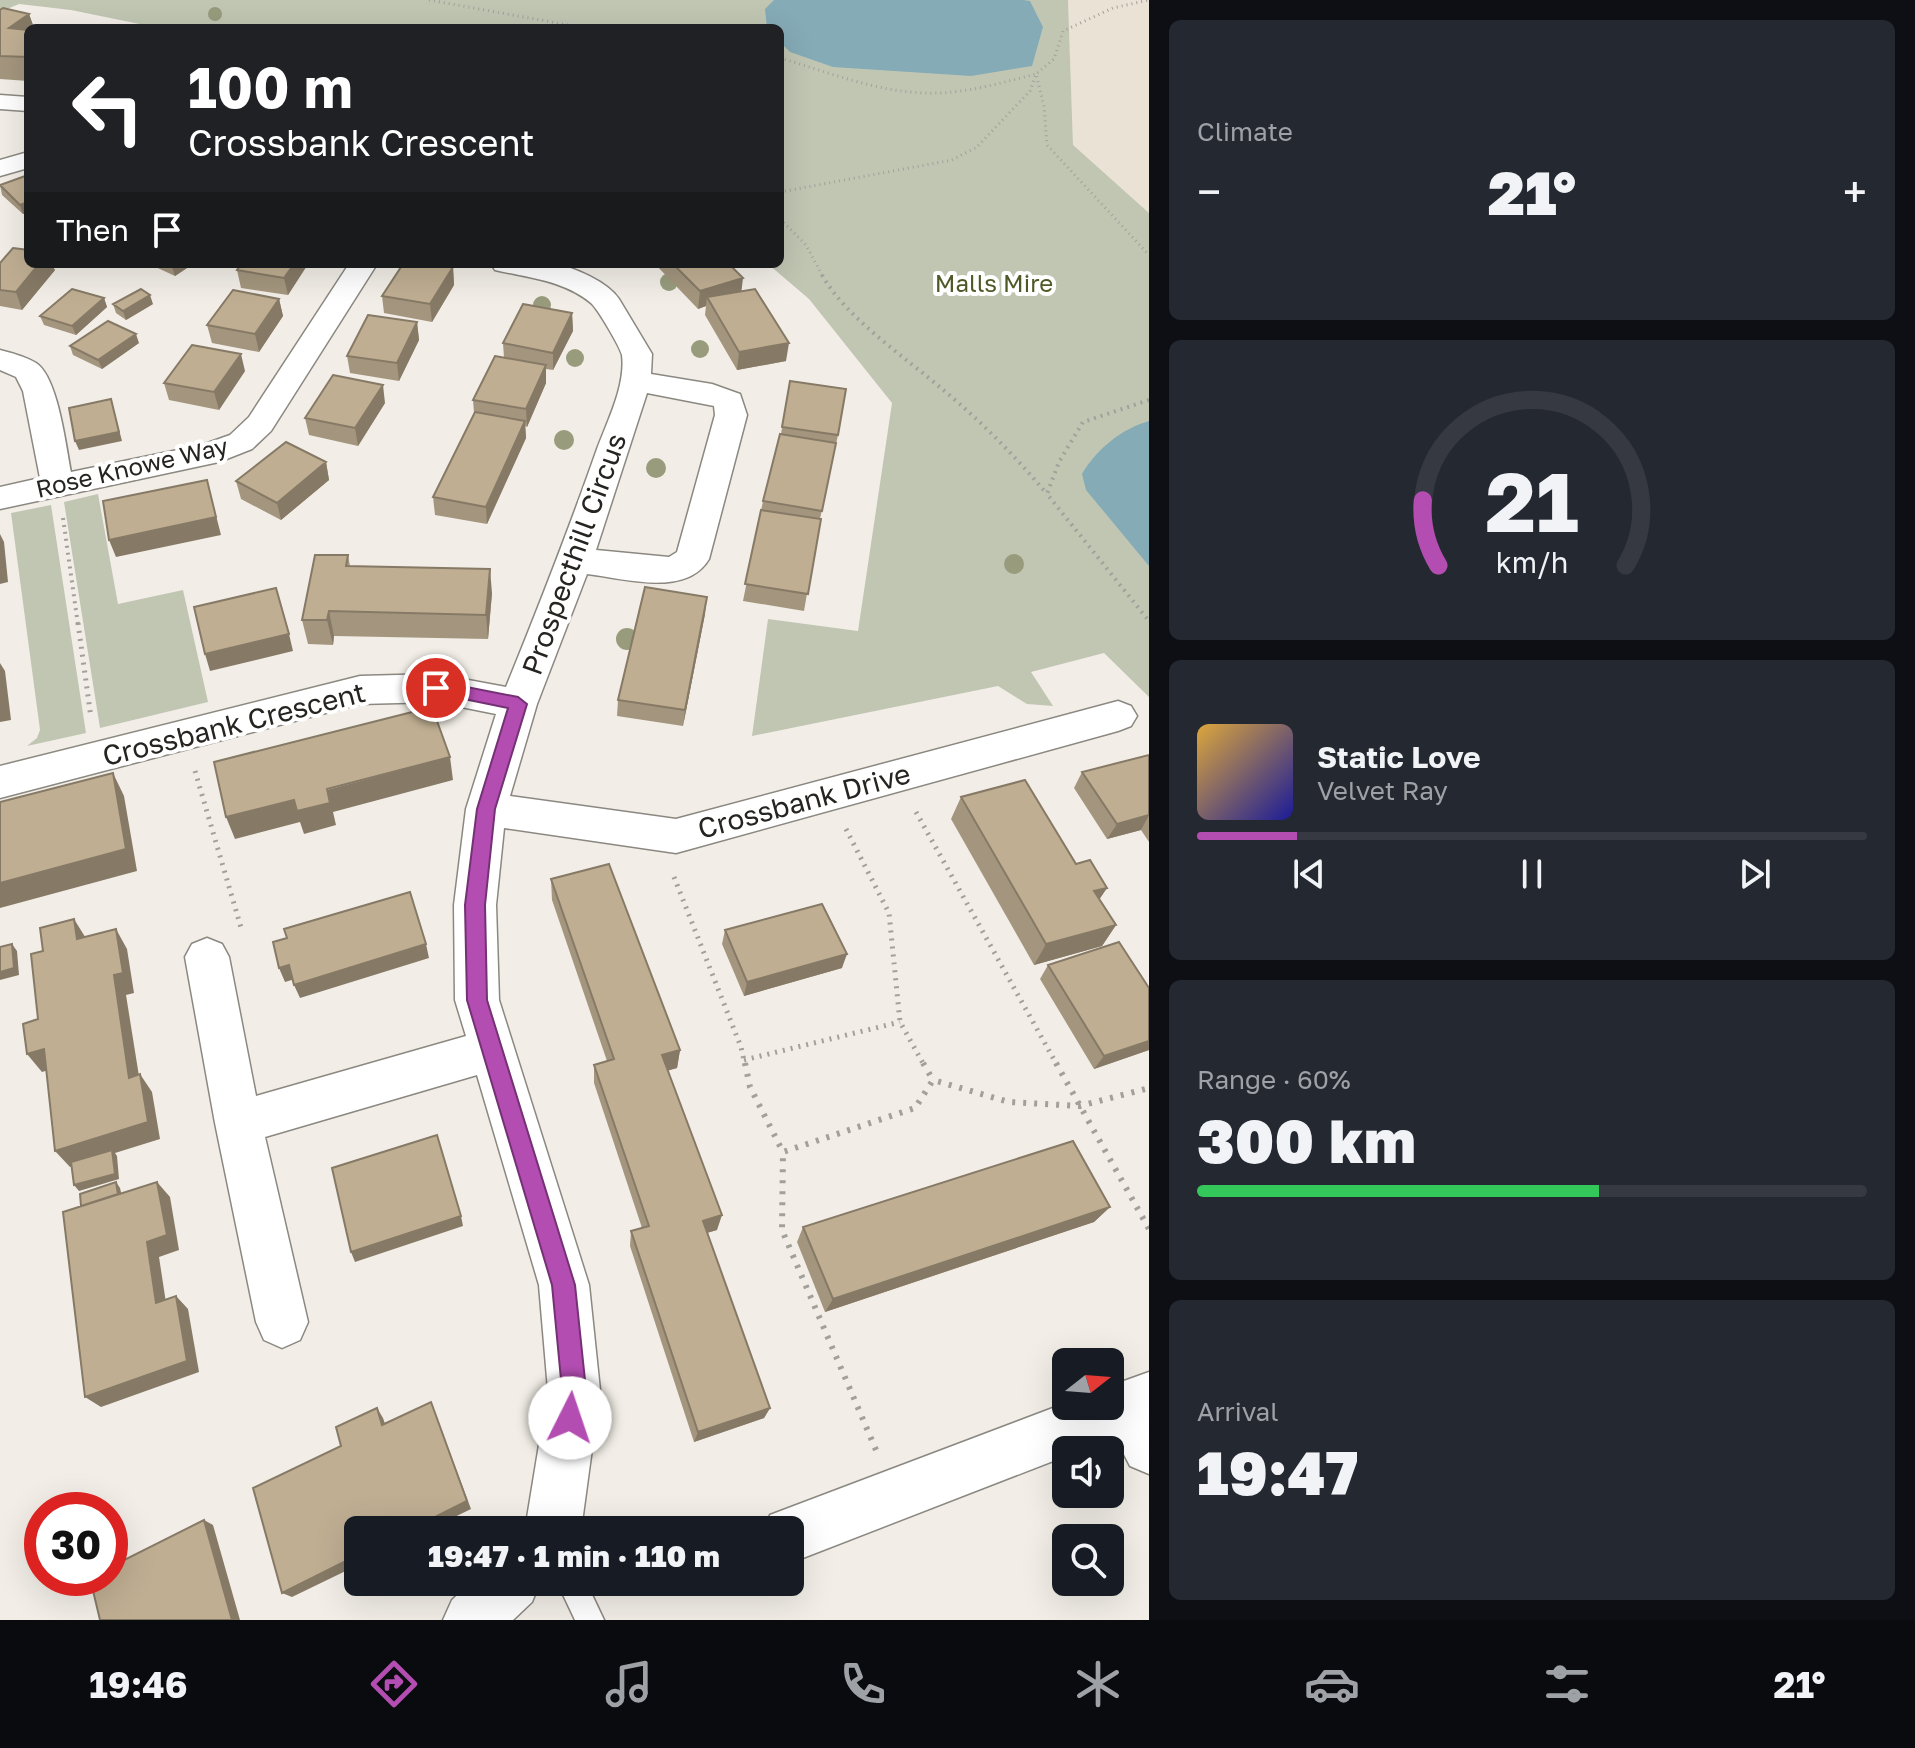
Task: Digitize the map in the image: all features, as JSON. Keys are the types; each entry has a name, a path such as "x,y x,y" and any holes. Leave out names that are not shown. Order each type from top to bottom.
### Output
{"street":[{"path":"0,102 24,104"},
{"path":"0,168 24,161"},
{"name":"Rose Knowe Way","path":"0,498 208,454 241,442 260,424 360,268"},
{"name":"Prospecthill Circus","path":"539,268 577,282 605,299 637,354 635,381 575,560 518,704 486,809 475,905 477,1000 564,1285 574,1390 555,1516"},
{"path":"0,359 28,371 38,391 58,486"},
{"path":"575,560 659,570 676,569 692,559 731,415 729,401 712,394 635,381"},
{"name":"Crossbank Crescent","path":"0,782 360,690 436,688 518,704"},
{"name":"Crossbank Drive","path":"486,809 676,836 1118,716"},
{"path":"207,957 238,1123 282,1322"},
{"path":"238,1123 490,1050"},
{"path":"804,1530 896,1495 1142,1417"},
{"path":"472,1620 497,1596"}],"lane":[{"path":"578,1596 590,1620"}],"path":[{"path":"429,0 559,24"},
{"path":"784,59 891,89 923,93 952,92 1036,74 1054,59 1063,31 1113,8 1149,0"},
{"path":"784,191 952,160 977,147 1030,91 1036,74"},
{"path":"1036,74 1044,106 1047,145 1149,255"},
{"path":"784,223 805,243 834,294 888,345 970,410 1021,460 1149,621"},
{"path":"1047,494 1059,462 1083,422 1149,400"},
{"path":"58,486 96,758"},
{"path":"184,735 244,938 207,957"},
{"path":"896,776 1149,1229"},
{"path":"829,794 889,913 900,1022 933,1080 1009,1102 1080,1106 1149,1088"},
{"path":"660,834 744,1060 750,1087 783,1152 782,1230 896,1495"},
{"path":"744,1060 900,1022"},
{"path":"783,1152 915,1108 933,1080"}],"shaded area":[{"path":"1068,0 1149,0 1149,213 1073,146"}],"green space":[{"name":"Malls Mire","path":"0,0 1068,0 1073,145 1149,213 1149,697 1104,653 1031,672 1053,706 1027,704 998,686 752,736 768,619 858,631 892,403 809,299 773,268 784,268 784,24 139,24 71,10 19,4 0,12"},
{"path":"98,494 118,604 183,590 208,702 100,728 64,502"},
{"path":"51,505 86,733 27,746 37,738 40,730 11,513"}],"water":[{"path":"774,0 1023,0 1030,1 1043,27 1032,66 971,76 833,67 790,52 784,46 784,24 767,24 765,9"},
{"path":"1149,421 1149,566 1086,490 1082,474 1111,441"}],"building":[{"path":"0,10 29,14 9,28 24,30 24,57 0,56"},
{"path":"24,176 24,204 20,205 0,185"},
{"path":"13,248 24,249 24,268 36,268 16,292 0,290 0,263"},
{"path":"238,268 291,268 284,278 237,270"},
{"path":"400,268 452,268 430,304 382,296"},
{"path":"677,268 733,268 743,278 700,291"},
{"path":"72,289 104,298 72,326 40,316"},
{"path":"141,289 150,295 123,311 113,304"},
{"path":"755,289 789,343 739,352 707,297"},
{"path":"233,290 279,299 255,334 207,325"},
{"path":"523,304 572,313 553,353 503,343"},
{"path":"368,315 417,322 397,363 347,356"},
{"path":"108,321 136,334 98,360 70,346"},
{"path":"192,345 241,354 214,392 164,383"},
{"path":"495,356 546,365 526,409 473,400"},
{"path":"333,375 383,385 355,428 305,418"},
{"path":"790,381 846,389 838,435 782,427"},
{"path":"111,399 119,432 75,441 69,408"},
{"path":"475,412 525,421 486,507 433,497"},
{"path":"780,434 836,443 822,511 763,501"},
{"path":"286,442 326,462 277,503 236,481"},
{"path":"207,480 216,517 109,540 103,501"},
{"path":"761,510 821,519 808,594 745,584"},
{"path":"315,555 348,555 346,566 490,569 486,615 329,611 327,620 302,620"},
{"path":"645,587 707,597 685,710 618,700"},
{"path":"276,588 289,634 205,654 194,607"},
{"path":"432,707 450,757 327,789 330,803 297,811 294,800 226,817 214,762"},
{"path":"1149,755 1149,815 1117,824 1082,772"},
{"path":"113,773 126,849 0,883 0,802"},
{"path":"1025,780 1076,864 1090,860 1107,888 1094,891 1116,925 1046,944 961,797"},
{"path":"609,864 680,1050 662,1055 722,1215 703,1221 770,1408 698,1432 631,1231 649,1226 594,1065 614,1059 551,879"},
{"path":"410,892 426,944 294,985 289,965 279,968 273,942 287,938 284,929"},
{"path":"822,904 847,954 747,982 725,930"},
{"path":"74,919 77,939 116,929 123,973 114,975 129,1078 140,1074 148,1122 55,1151 44,1049 27,1054 23,1024 38,1019 31,954 43,951 40,928"},
{"path":"1119,942 1149,988 1149,1041 1104,1056 1048,965"},
{"path":"12,944 14,968 0,972 0,947"},
{"path":"437,1135 461,1216 351,1252 332,1168"},
{"path":"1073,1141 1110,1207 833,1299 803,1227"},
{"path":"112,1150 115,1174 74,1185 71,1162"},
{"path":"116,1182 118,1194 81,1206 80,1194"},
{"path":"157,1182 167,1235 147,1242 156,1303 176,1296 187,1361 85,1397 63,1212"},
{"path":"431,1402 467,1501 437,1516 344,1516 344,1562 282,1593 253,1488 341,1446 336,1427 377,1408 382,1425"},
{"path":"204,1520 232,1620 100,1620 94,1596 128,1596 128,1558"}],"route":[{"path":"436,688 518,704 486,809 475,905 477,1000 564,1285 574,1390 570,1418"}]}
